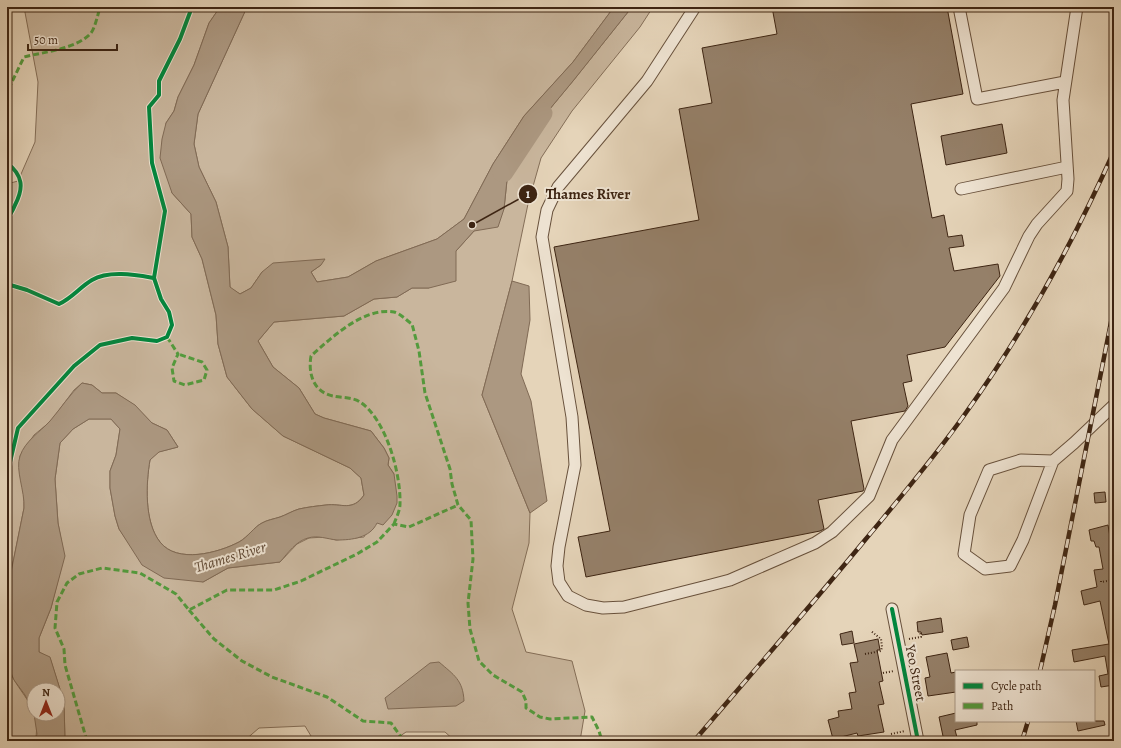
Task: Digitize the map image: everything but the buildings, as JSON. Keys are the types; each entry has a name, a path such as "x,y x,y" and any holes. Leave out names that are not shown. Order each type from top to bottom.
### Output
{"street":[{"path":"695,7 648,81 558,187 547,210 543,224 542,237 572,417 575,465 559,547 557,566 559,582 568,596 586,605 603,608 624,606 730,580 815,543 832,532 869,496 892,440 1004,288 1029,236 1037,224 1067,191 1064,115 1065,82 1077,7"},
{"path":"959,7 976,99 1065,82"},
{"path":"961,189 1067,167"},
{"path":"1052,460 1021,460 989,470 970,515 964,554 985,569 1010,566 1023,540 1052,460 1074,444 1114,405"},
{"name":"Yeo Street","path":"892,609 918,741"}],"path":[{"path":"1101,580 1101,582 1114,580"},
{"path":"865,654 881,651 882,647 881,639 871,630"},
{"path":"907,640 921,637 920,632"},
{"path":"883,673 896,671"},
{"path":"891,734 908,730"}],"shaded area":[{"path":"24,7 220,7 209,23 194,65 178,97 174,111 166,123 172,193 191,214 192,237 202,259 216,315 218,344 227,377 252,409 283,436 350,468 361,478 364,495 360,500 346,506 326,505 299,509 264,522 239,542 209,553 187,555 167,549 160,542 151,524 147,491 150,460 158,452 178,447 167,430 152,423 134,405 116,393 102,393 92,385 82,383 74,390 51,421 34,435 20,456 24,508 7,592 7,184 18,181 35,142 38,82"},
{"path":"247,7 614,7 573,62 524,116 493,164 464,219 437,239 376,261 348,277 317,282 311,272 321,265 262,272 251,288 240,294 230,288 228,247 216,202 199,167 194,144 198,114"},
{"path":"632,7 653,7 640,27 572,111 541,158 528,204 512,281 482,395 530,513 529,543 512,609 526,652 572,661 585,711 580,741 455,741 445,732 406,732 393,741 314,741 305,726 259,728 244,741 65,741 66,682 58,682 50,658 39,652 39,638 51,608 64,556 58,523 55,479 60,443 73,429 89,419 111,419 120,429 116,455 110,471 110,488 119,529 131,546 203,582 228,568 280,562 297,544 309,538 325,537 336,540 364,537 394,474 388,465 389,458 384,448 371,431 324,418 315,414 299,388 273,367 258,341 274,322 344,316 374,299 397,297 412,288 429,288 456,251 474,231 504,209 507,180 520,145"},
{"path":"7,663 11,673 26,697 26,722 36,722 37,729 35,741 7,741"}],"water":[{"path":"220,7 247,7 198,114 194,144 199,167 216,202 228,247 230,287 240,294 251,288 262,272 273,263 325,259 321,265 311,272 317,282 348,277 376,261 437,239 464,219 493,164 524,116 573,62 614,7 632,7 520,145 507,180 504,209 498,227 474,231 456,251 456,281 429,288 412,288 397,297 374,299 344,316 274,322 258,341 273,367 299,388 315,414 324,418 371,431 384,448 389,458 388,465 394,474 397,503 392,515 383,525 377,523 370,532 354,539 337,540 319,537 308,538 300,542 289,551 280,562 228,568 203,582 164,578 142,565 119,529 115,516 110,488 110,471 116,455 120,429 111,419 89,419 73,429 60,443 55,479 58,523 65,556 51,608 39,638 39,652 50,657 58,682 26,682 26,697 14,680 7,663 7,592 24,508 19,474 20,456 25,446 50,421 82,383 92,385 102,393 116,393 135,405 152,423 167,430 178,447 159,452 150,460 147,491 151,524 155,534 167,549 177,553 187,555 209,553 220,550 239,542 266,521 302,508 326,505 351,505 360,500 364,495 361,478 350,468 283,436 252,409 227,377 218,344 216,315 202,259 192,237 191,214 172,193 160,158 162,139 166,123 174,111 178,97 194,65 209,23"},
{"path":"512,281 529,286 530,320 521,374 531,401 547,501 530,513 482,395"},
{"path":"439,662 457,678 462,688 464,701 456,706 388,709 385,698 430,663"},
{"path":"35,722 65,722 65,741 35,741 37,734"}],"waterway":[{"name":"Thames River","path":"503,172 542,113"}],"railway":[{"path":"694,741 823,591 891,509 965,414 987,383 1046,286 1082,219 1114,151"},
{"path":"1040,670 1055,605 1114,307"},
{"path":"1022,741 1028,722"}],"marked path":[{"path":"7,98 10,86 24,57 69,46 85,38 92,31 100,7"},
{"path":"394,524 400,507 398,478 390,448 377,421 369,410 357,400 326,394 316,386 310,369 311,356 339,332 360,319 371,314 383,312 394,312 401,315 412,324 419,351 425,393 450,469 452,484 458,505 471,520 473,559 468,603 470,629 479,661 493,675 522,692 526,701 526,708 540,717 550,719 592,717 602,741"},
{"path":"167,337 178,354 172,368 174,381 185,385 204,380 207,370 202,362 178,354"},
{"path":"87,741 65,665 64,649 55,628 57,602 67,583 79,574 102,568 140,573 176,594 189,610 227,590 274,590 301,581 357,554 377,542 394,524 409,527 458,505"},
{"path":"189,610 214,639 242,661 272,677 327,697 363,721 391,723 404,741"}],"cycle path":[{"path":"7,475 18,428 74,366 100,345 132,338 157,341 167,337 172,325 169,312 161,299 154,278 165,211 152,163 149,107 159,95 159,81 180,39 192,7"},
{"path":"7,163 19,177 21,187 18,199 12,212 7,218"},
{"path":"7,284 27,290 59,304 68,299 92,280 106,275 123,274 154,278"},
{"path":"892,609 918,741"}],"place":[{"name":"Thames River","path":"472,225"}]}
